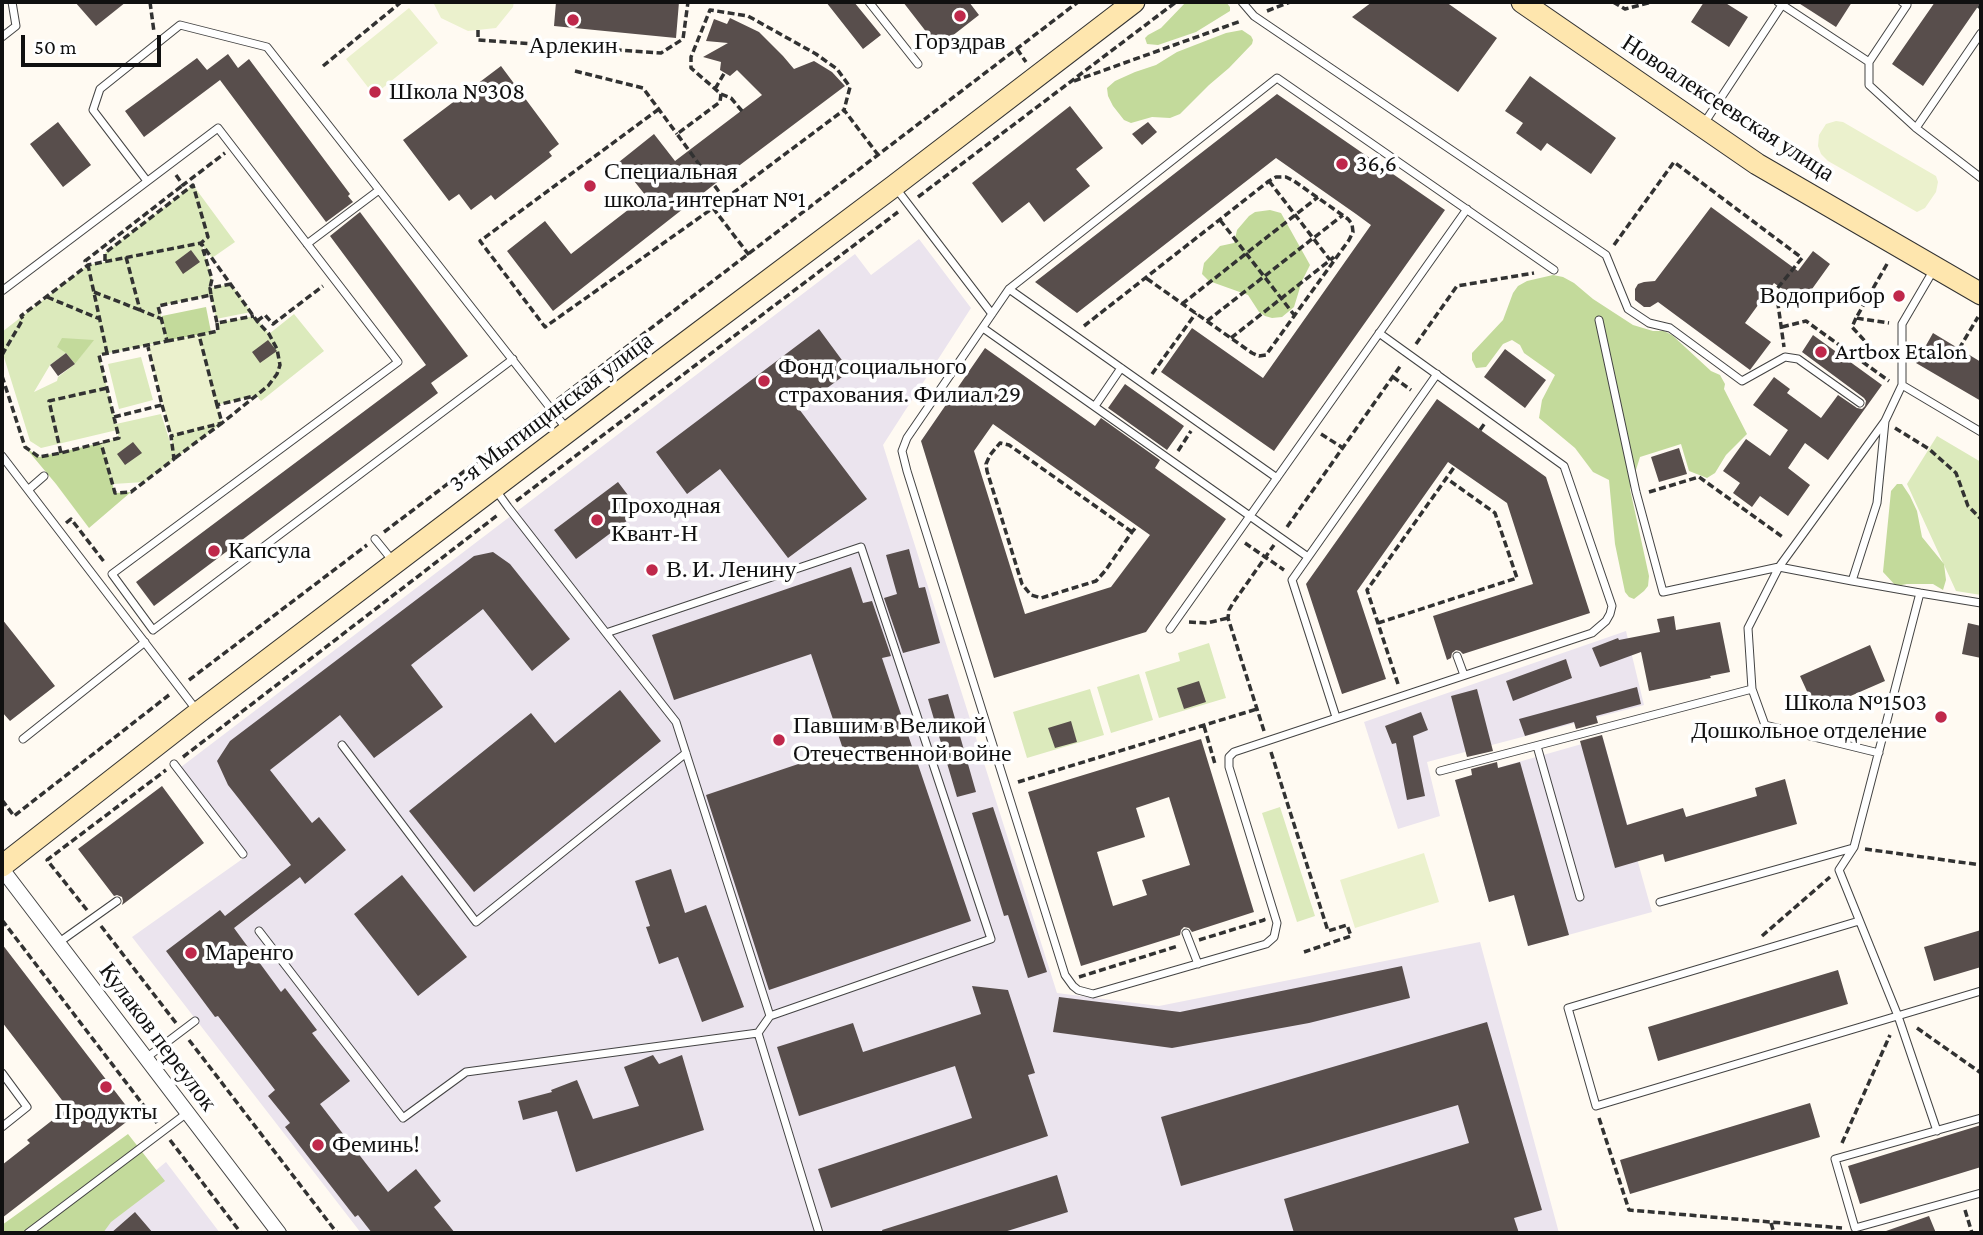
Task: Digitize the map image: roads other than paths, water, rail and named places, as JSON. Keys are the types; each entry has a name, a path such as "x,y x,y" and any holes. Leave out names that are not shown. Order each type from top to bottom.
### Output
{"street":[{"name":"3-я Мытищинская улица","path":"2,867 199,712 1134,2"},
{"name":"Новоалексеевская улица","path":"1522,2 1757,164 1981,294"},
{"name":"Кулаков переулок","path":"2,867 279,1233"}],"lane":[{"path":"2,37 16,26 12,2"},
{"path":"869,2 918,64"},
{"path":"1242,2 1254,16 1606,255 1628,309 1649,323 1670,328 1742,381 1785,357 1798,359 1860,403"},
{"path":"1902,2 1907,5 1869,62 1869,85 1916,128 1981,178"},
{"path":"1703,126 1780,3 1869,62"},
{"path":"147,181 93,110 100,89 180,25 267,47 569,431"},
{"path":"1916,128 1981,33"},
{"path":"1379,333 1564,466 1612,606 1606,621 1591,633 1234,752 1228,762 1277,923 1274,937 1266,944 1094,994 1079,990 1065,975 903,457 903,445 907,438 1009,289 1277,79 1554,270"},
{"path":"2,291 218,128 398,362 112,573 153,630 513,359"},
{"path":"894,186 992,314"},
{"path":"307,244 379,190"},
{"path":"1170,629 1467,209"},
{"path":"1879,753 1765,725 1752,689 1748,628 1779,567 1885,421 1901,387 1902,324 1935,267"},
{"path":"1009,289 1277,478"},
{"path":"1599,320 1637,496 1663,592 1779,567 1981,603"},
{"path":"983,328 1308,557"},
{"path":"1095,406 1121,369"},
{"path":"1336,717 1292,584 1294,577 1437,374"},
{"path":"1901,387 1981,432"},
{"path":"1852,581 1877,503 1885,421"},
{"path":"2,456 199,712"},
{"path":"28,490 44,476"},
{"path":"494,488 676,722 771,1016"},
{"path":"375,539 395,564"},
{"path":"259,931 403,1118 466,1072 758,1032 771,1016 991,940 861,547 606,633"},
{"path":"1920,593 1854,847 1839,870 1898,1016 1937,1130"},
{"path":"23,739 145,642"},
{"path":"1457,656 1464,675"},
{"path":"1440,771 1752,689"},
{"path":"342,745 476,922 685,753"},
{"path":"1536,746 1580,897"},
{"path":"174,764 243,854"},
{"path":"1660,902 1854,847"},
{"path":"58,943 117,901"},
{"path":"1859,921 1568,1008 1596,1106 1981,991"},
{"path":"1186,933 1198,964"},
{"path":"145,1058 195,1021"},
{"path":"758,1032 819,1233"},
{"path":"2,1073 27,1107 2,1127"},
{"path":"28,1233 187,1113"},
{"path":"1981,1118 1835,1159 1856,1231 1981,1192"}],"place":[{"name":"Горздрав","path":"960,16"},
{"name":"Арлекин","path":"573,20"},
{"name":"Школа №308","path":"375,92"},
{"name":"36,6","path":"1342,164"},
{"name":"Специальная школа-интернат №1","path":"590,186"},
{"name":"Водоприбор","path":"1899,296"},
{"name":"Artbox Etalon","path":"1821,352"},
{"name":"Фонд социального страхования. Филиал 29","path":"764,381"},
{"name":"Проходная Квант-Н","path":"597,520"},
{"name":"Капсула","path":"214,551"},
{"name":"В. И. Ленину","path":"652,570"},
{"name":"Школа №1503 Дошкольное отделение","path":"1941,717"},
{"name":"Павшим в Великой Отечественной войне","path":"779,740"},
{"name":"Маренго","path":"191,953"},
{"name":"Продукты","path":"106,1087"},
{"name":"Феминь!","path":"318,1145"}]}
